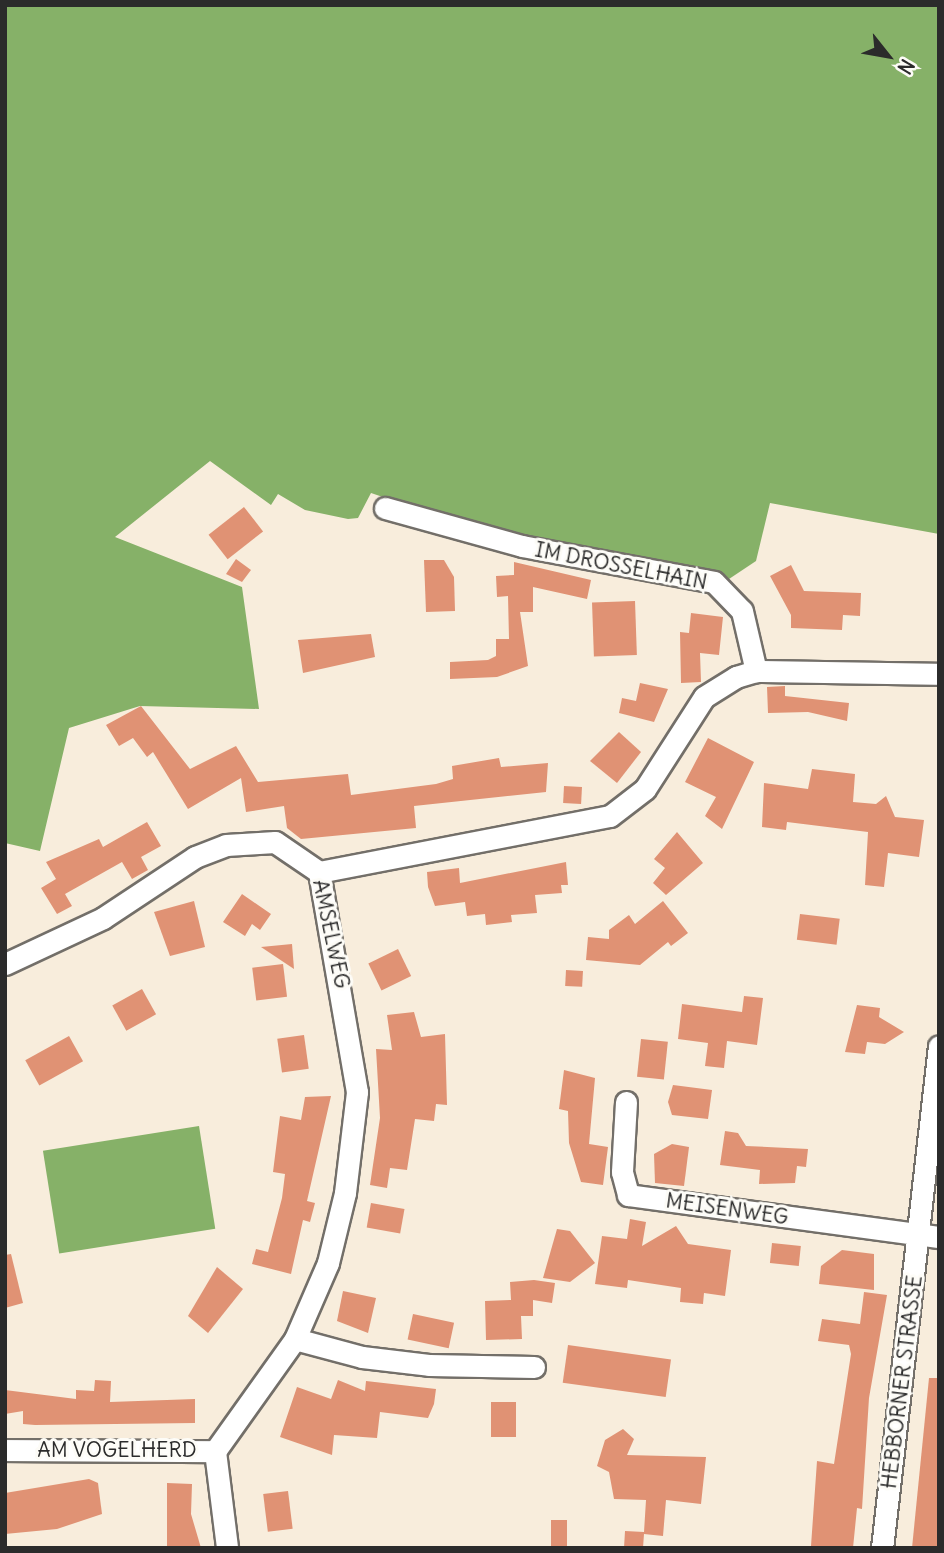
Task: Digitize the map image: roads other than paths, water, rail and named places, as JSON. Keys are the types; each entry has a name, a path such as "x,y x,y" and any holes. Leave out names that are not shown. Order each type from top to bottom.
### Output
{"street":[{"name":"IM DROSSELHAIN","path":"386,509 522,546 714,582 742,611 756,671"},
{"path":"319,872 610,816 645,789 704,697 756,671 939,674"},
{"name":"AMSELWEG","path":"5,964 103,918 195,857 226,845 275,842 319,872 358,1092 328,1264 295,1339 215,1451"},
{"name":"HEBBORNER STRASSE","path":"882,1548 929,1237 939,1045"},
{"name":"MEISENWEG","path":"626,1102 622,1172 628,1195 929,1237"},
{"path":"295,1339 389,1361 534,1367"},
{"name":"AM VOGELHERD","path":"5,1450 215,1451 227,1548"}]}
